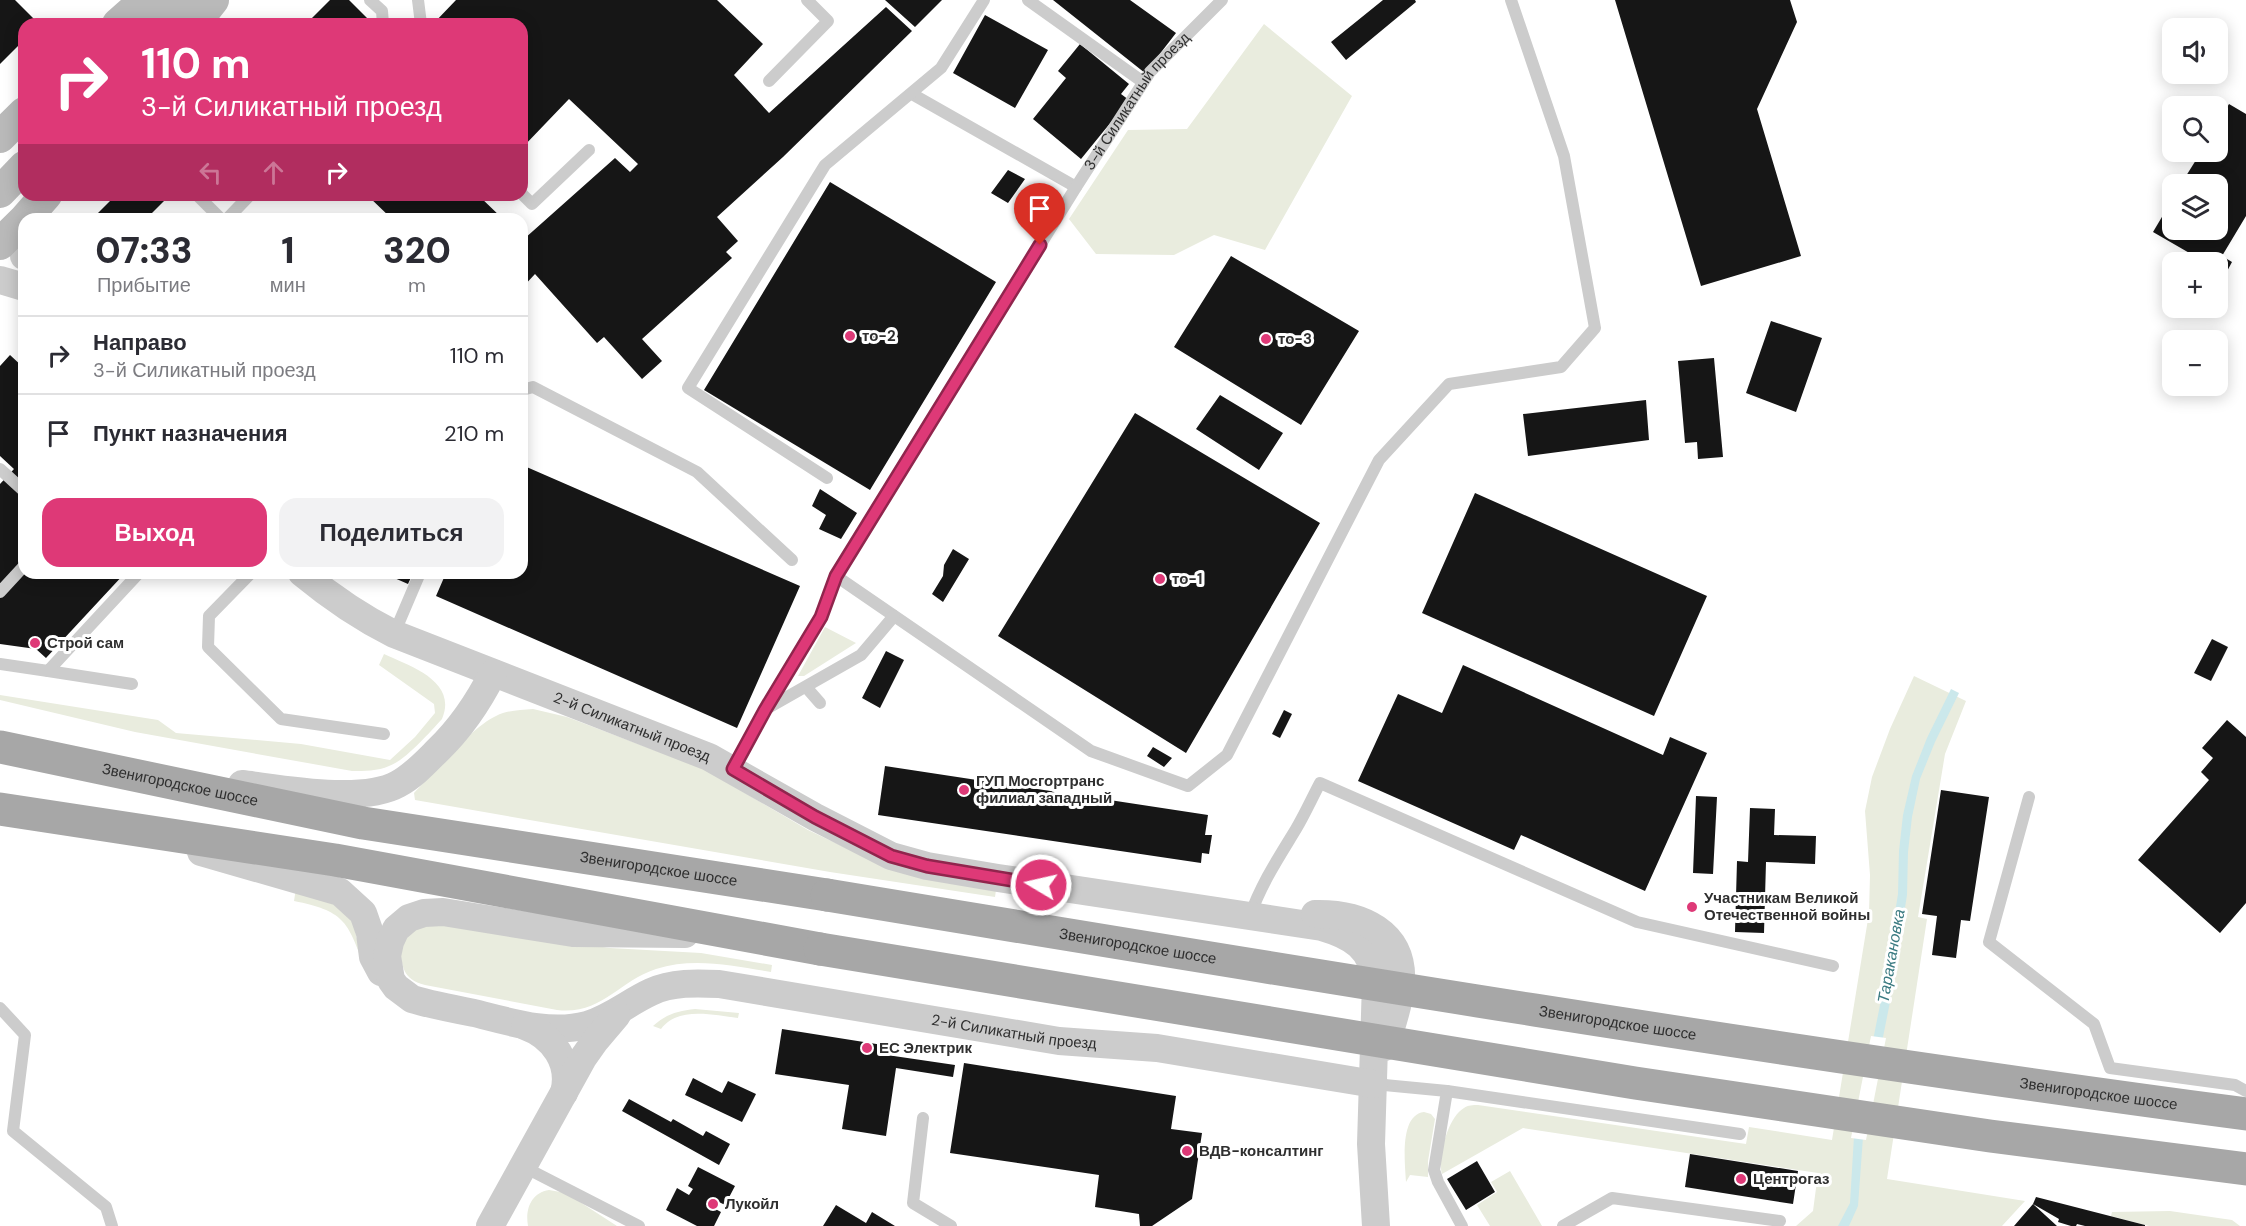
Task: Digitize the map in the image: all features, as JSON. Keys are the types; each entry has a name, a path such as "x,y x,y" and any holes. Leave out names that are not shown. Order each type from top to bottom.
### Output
{"main road":[{"path":"125,18 145,0"},
{"path":"165,18 182,0"},
{"path":"199,18 213,0"},
{"path":"0,137 18,119"},
{"path":"0,192 18,173"},
{"path":"0,244 18,227"},
{"name":"Звенигородское шоссе","path":"0,747 363,823 827,895 1643,1028 1999,1081 2246,1114"},
{"path":"0,809 335,860 820,949 1635,1083 1990,1136 2246,1169"}],"street":[{"path":"0,280 18,285"},
{"name":"2-й Силикатный проезд","path":"309,579 331,597 368,621 394,634 709,757 891,856 918,863 1105,895 1250,916 1339,914 1369,923 1382,932 1388,940 1399,962 1401,984 1397,1006 1374,1084 1371,1144 1376,1226"},
{"path":"127,772 350,794 383,790 409,777 457,731 481,697 493,673"},
{"path":"119,828 340,892 363,913 370,933 375,964 396,987"},
{"path":"396,987 388,971 387,956 390,942 402,922 416,915 443,912 573,933 700,934 776,941"},
{"name":"2-й Силикатный проезд","path":"396,987 412,999 421,1002 520,1024 556,1028 577,1027 601,1020 653,991 671,986 695,983 719,984 1050,1039 1157,1048 1374,1084"},
{"name":"2-й Силикатный проезд","path":"562,1098 583,1058 606,1027 627,1007"},
{"path":"490,1226 562,1098 566,1078 560,1052 543,1035 520,1024"}],"lane":[{"path":"370,0 382,12 382,18"},
{"path":"418,0 420,18"},
{"path":"769,81 828,21 807,0"},
{"path":"827,478 688,388 825,165 941,68 984,0"},
{"path":"1028,0 1143,82"},
{"name":"3-й Силикатный проезд","path":"733,769 765,710 821,617 836,576 1076,187 1150,72 1222,0"},
{"path":"836,576 1091,751 1188,786 1227,755 1379,460 1449,384 1561,367 1595,328 1564,156 1511,0"},
{"path":"912,94 1076,187"},
{"path":"528,200 532,204 589,150"},
{"path":"203,201 215,213"},
{"path":"233,213 244,201"},
{"path":"528,388 533,387 697,472 792,560"},
{"path":"0,469 18,486"},
{"path":"0,591 18,572"},
{"path":"48,671 133,579"},
{"path":"245,579 209,616 208,646 281,719 384,734"},
{"path":"394,634 417,579"},
{"path":"765,710 861,655 894,616"},
{"path":"0,664 132,684"},
{"path":"806,687 820,703"},
{"path":"1250,916 1257,896 1297,828 1320,783 1637,922 1833,966"},
{"path":"2029,797 1989,942 2094,1024 2110,1068 2235,1085 2246,1091"},
{"path":"0,1008 25,1035 14,1131 106,1207 112,1226"},
{"path":"1374,1084 1447,1091 1740,1134"},
{"path":"1447,1091 1434,1170 1462,1226"},
{"path":"923,1118 913,1203 951,1226"},
{"path":"524,1167 639,1226"},
{"path":"2246,1169 2246,1180"},
{"path":"1563,1226 1612,1198 1780,1221"}],"shaded area":[{"path":"1264,24 1352,96 1265,250 1214,235 1174,255 1096,254 1069,219 1128,130 1187,129"},
{"path":"825,627 856,643 804,676 798,676"},
{"path":"384,654 429,677 438,685 443,694 445,706 442,719 410,752 396,763 380,769 352,771 135,732 0,700 0,695 158,720 176,733 301,744 390,760 415,737 435,713 434,704 379,665"},
{"path":"1914,676 1966,701 1945,754 1918,917 1927,919 1887,1179 2025,1201 2002,1226 1796,1226 1813,1211 1818,1173 1523,1128 1442,1174 1441,1158 1445,1138 1458,1113 1472,1105 1746,1144 1749,1127 1832,1140 1869,913 1870,875 1865,811 1872,777 1890,729"},
{"path":"533,709 567,717 704,769 808,830 888,868 996,890 995,897 830,872 415,800 414,793 454,751 486,722 501,714"},
{"path":"296,888 349,907 364,967 348,928 341,920 323,909 294,901"},
{"path":"419,922 610,948 701,953 772,965 771,972 714,964 670,965 642,975 586,1008 557,1010 425,985 412,979 405,971 399,947"},
{"path":"695,1009 739,1013 738,1018 707,1014 686,1015 668,1022 661,1029 653,1026 672,1014"},
{"path":"1424,1112 1431,1114 1435,1119 1428,1161 1428,1177 1410,1175 1406,1182 1407,1130 1416,1115"},
{"path":"1510,1171 1542,1226 1490,1226 1477,1205 1497,1192 1491,1182"},
{"path":"549,1190 566,1193 617,1226 528,1226 527,1214 531,1203 538,1194"},
{"path":"2170,1211 2232,1220 2240,1226 2149,1226 2111,1216 2112,1212"}],"water":[{"name":"Таракановка","path":"1951,689 1959,693 1920,779 1912,817 1907,895 1890,1002 1863,1137 1858,1206 1849,1226 1838,1226 1850,1203 1854,1136 1881,1000 1898,894 1903,815 1912,776 1927,738"}],"pier":[{"path":"1871,1036 1886,1038 1866,1140 1851,1138"}],"building":[{"path":"0,0 15,0 33,18 18,18 18,46 0,64"},
{"path":"330,0 349,0 367,18 312,18"},
{"path":"456,0 717,0 763,44 734,75 769,113 886,7 912,31 783,157 717,217 738,241 726,252 732,258 642,339 662,361 642,379 604,337 597,343 535,274 528,282 528,235 615,158 630,172 638,164 569,99 528,142 528,18 439,18"},
{"path":"885,0 942,0 915,27"},
{"path":"1053,0 1130,0 1176,33 1145,73"},
{"path":"1383,0 1415,0 1416,2 1346,60 1331,42"},
{"path":"1615,0 1790,0 1797,22 1757,109 1801,256 1701,286"},
{"path":"985,15 1048,50 1015,108 953,73"},
{"path":"1080,44 1129,84 1121,94 1129,100 1081,159 1033,119 1066,78 1058,71"},
{"path":"2229,104 2246,114 2246,216 2224,252 2188,252 2167,240 2228,240 2228,174 2187,174 2195,162 2228,162"},
{"path":"1008,170 1025,179 1008,203 991,193"},
{"name":"то-2","path":"830,182 996,282 870,490 704,390"},
{"path":"110,201 164,201 152,213 98,213"},
{"path":"373,201 484,201 497,213 386,213"},
{"path":"2162,217 2162,237 2153,232"},
{"name":"то-3","path":"1231,256 1359,331 1301,425 1174,347"},
{"path":"1771,321 1822,338 1796,412 1746,393"},
{"path":"10,355 18,362 18,579 119,579 46,658 36,649 0,644 0,484 14,469 0,456 0,366"},
{"path":"1714,358 1723,457 1698,459 1697,442 1685,443 1678,361"},
{"path":"1220,395 1283,433 1259,470 1196,429"},
{"path":"1646,400 1649,440 1528,456 1523,414"},
{"name":"то-1","path":"1135,413 1320,523 1186,753 998,636"},
{"path":"528,468 800,586 737,728 436,596 443,579 528,579"},
{"path":"820,489 857,513 841,539 819,529 826,515 812,506"},
{"path":"1475,493 1707,596 1654,716 1422,613"},
{"path":"953,549 969,559 943,602 932,594 943,576 944,565"},
{"path":"397,579 410,579 408,584"},
{"path":"2212,639 2228,647 2211,681 2194,673"},
{"path":"886,651 904,660 880,708 862,698"},
{"path":"1463,665 1663,755 1670,737 1707,753 1645,891 1521,835 1514,850 1358,781 1398,694 1442,713"},
{"path":"1284,710 1292,714 1280,738 1272,734"},
{"path":"2227,720 2246,737 2246,903 2220,933 2138,860 2209,780 2201,772 2213,758 2202,748"},
{"path":"1153,747 1172,758 1164,767 1147,756"},
{"name":"ГУП Мосгортранс филиал западный","path":"885,766 1208,815 1205,835 1212,835 1209,854 1202,853 1201,863 878,815"},
{"path":"1941,790 1989,797 1970,921 1961,920 1956,958 1932,955 1937,916 1922,914"},
{"path":"1696,796 1717,797 1713,874 1693,873"},
{"path":"1750,808 1775,809 1774,835 1816,836 1815,864 1766,862 1764,933 1735,932 1737,861 1748,862"},
{"path":"782,1029 889,1046 887,1055 955,1065 953,1077 896,1068 886,1136 842,1129 849,1085 775,1074"},
{"path":"964,1063 1176,1096 1171,1129 1202,1133 1192,1199 1152,1226 1140,1226 1139,1214 1095,1207 1099,1175 950,1153"},
{"path":"693,1078 722,1093 728,1081 756,1094 742,1122 685,1095"},
{"path":"629,1099 671,1122 673,1119 703,1136 706,1131 730,1144 719,1165 622,1111"},
{"path":"1690,1154 1798,1171 1793,1204 1685,1187"},
{"path":"1477,1161 1495,1192 1466,1210 1447,1179"},
{"path":"698,1167 735,1186 725,1205 711,1198 708,1205 721,1212 714,1226 697,1226 666,1210 677,1188 689,1195 693,1189 688,1186"},
{"path":"2036,1197 2145,1226 2077,1224 2071,1226 2058,1222 2059,1219 2033,1204"},
{"path":"2033,1204 2057,1226 2014,1226"},
{"path":"836,1205 866,1223 872,1212 895,1226 823,1226"}],"place":[{"name":"то-2","path":"850,336"},
{"name":"то-3","path":"1266,339"},
{"name":"то-1","path":"1160,579"},
{"name":"Строй сам","path":"35,643"},
{"name":"ГУП Мосгортранс филиал западный","path":"964,790"},
{"name":"Участникам Великой Отечественной войны","path":"1692,907"},
{"name":"ЕС Электрик","path":"867,1048"},
{"name":"ВДВ-консалтинг","path":"1187,1151"},
{"name":"Центрогаз","path":"1741,1179"},
{"name":"Лукойл","path":"713,1204"}],"route":[{"path":"1040,245 836,576 821,617 765,710 733,769 815,817 891,856 927,866 1041,885"}]}
